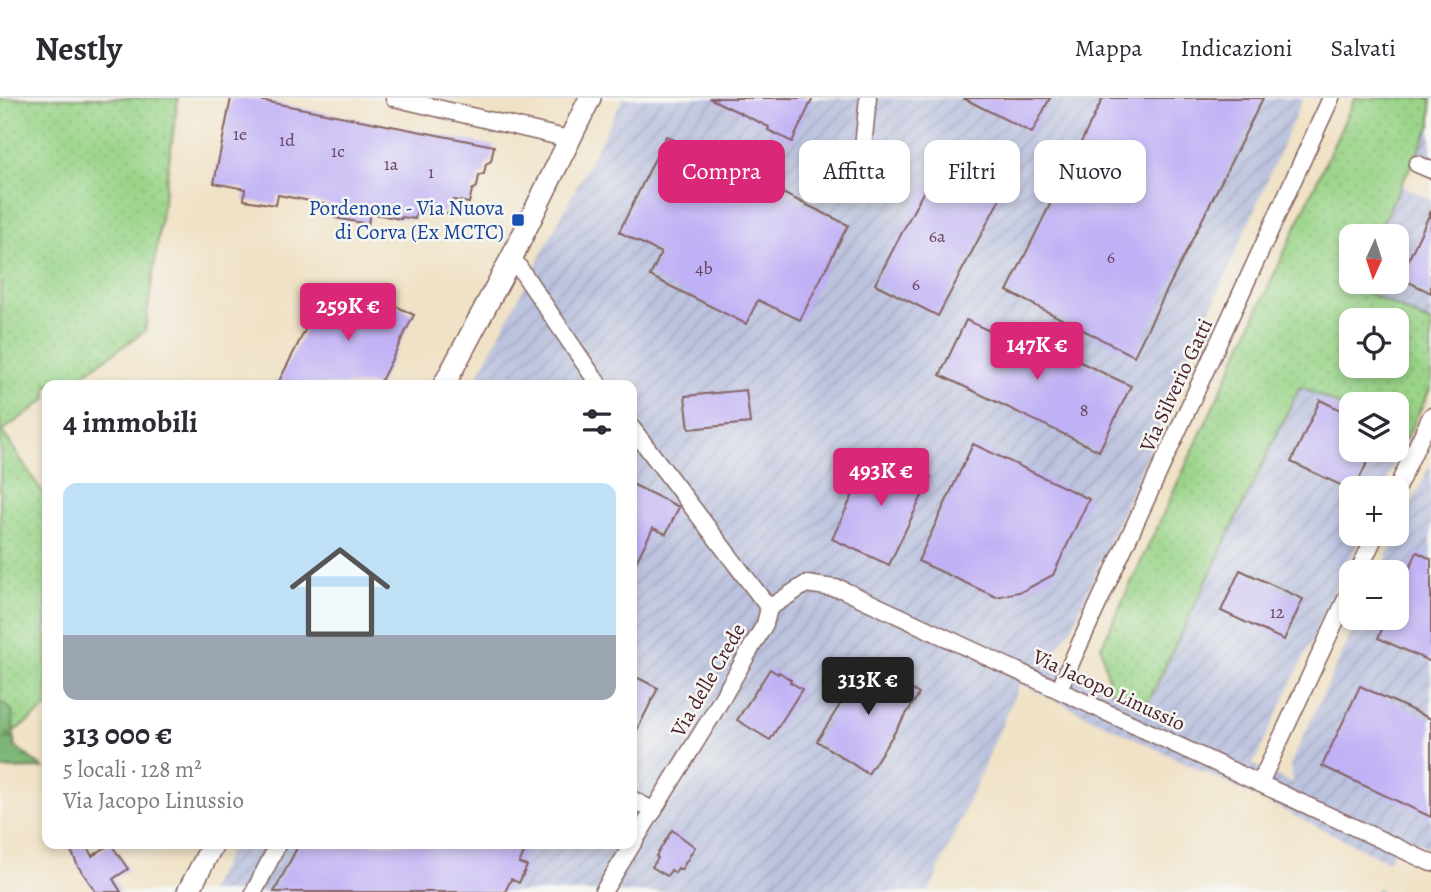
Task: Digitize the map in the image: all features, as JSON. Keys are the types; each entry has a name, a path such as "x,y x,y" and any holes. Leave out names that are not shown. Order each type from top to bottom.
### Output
{"main road":[{"path":"447,380 512,257 590,98"},
{"path":"188,892 210,849"}],"street":[{"path":"394,98 569,139"},
{"path":"864,140 868,98"},
{"name":"Via Silverio Gatti","path":"1059,689 1331,98"},
{"path":"512,257 596,380"},
{"path":"1403,476 1431,416"},
{"name":"Via delle Crede","path":"637,435 769,608 765,624 637,840"},
{"name":"Via Jacopo Linussio","path":"769,608 806,584 841,589 1431,863"},
{"path":"1260,783 1339,614"},
{"path":"637,802 654,811"},
{"path":"254,892 276,849"},
{"name":"Via delle Crede","path":"609,889 632,849"}],"shaded area":[{"path":"623,98 1303,98 1072,627 1052,656 1110,690 1101,647 1355,98 1431,98 1431,158 1418,152 1400,184 1431,200 1431,387 1409,433 1409,392 1339,392 1339,462 1395,462 1389,476 1339,476 1339,546 1356,546 1350,560 1339,560 1339,583 1253,765 1292,783 1290,765 1353,630 1409,630 1409,560 1386,560 1392,546 1409,546 1409,510 1431,463 1431,849 1402,835 1388,861 1020,683 929,892 208,892 230,849 637,849 637,380 476,380"}],"green space":[{"path":"0,98 178,98 145,331 75,380 42,380 42,403 2,431 42,491 42,712 0,741"},
{"path":"1355,98 1431,98 1431,125 1382,224 1339,224 1339,294 1371,294 1400,308 1339,308 1339,378 1409,378 1409,312 1431,323 1431,387 1409,433 1409,392 1339,392 1339,405 1300,386 1144,711 1111,691 1101,647"},
{"path":"0,701 12,710 15,746 42,768 0,769"}],"building":[{"path":"231,98 248,98 494,146 491,161 486,164 484,174 479,175 477,187 472,190 469,203 453,200 450,214 417,208 415,219 401,219 370,213 368,224 335,218 337,206 278,195 276,205 244,200 245,189 214,183"},
{"path":"709,98 813,98 792,142 768,130 769,127"},
{"path":"963,98 1050,98 1032,133"},
{"path":"1103,98 1263,98 1134,356 1007,291 1051,203 1146,203 1146,140 1082,140"},
{"path":"658,152 658,203 785,203 785,194 848,225 800,320 758,300 746,324 650,276 661,253 619,232"},
{"path":"924,190 924,203 998,203 938,316 875,284"},
{"path":"1431,211 1431,293 1409,282 1409,259"},
{"path":"361,289 414,315 382,380 280,380 323,295 348,309"},
{"path":"966,320 998,335 1002,325 1131,386 1099,451 940,375"},
{"path":"746,390 750,423 689,429 685,396"},
{"path":"1320,400 1339,409 1339,462 1367,462 1361,476 1339,476 1339,484 1291,462"},
{"path":"973,444 1089,499 1053,575 1023,591 996,597 918,561"},
{"path":"874,450 931,477 889,565 832,539"},
{"path":"637,486 679,507 666,534 653,528 637,560"},
{"path":"1417,552 1431,559 1431,662 1378,638 1382,630 1409,630 1409,570"},
{"path":"1240,570 1303,599 1284,640 1221,611"},
{"path":"867,662 888,675 899,668 899,682 919,694 868,774 817,741"},
{"path":"770,669 778,674 779,672 802,689 770,740 737,720"},
{"path":"637,678 658,688 637,730"},
{"path":"1360,686 1431,719 1431,817 1322,766"},
{"path":"672,830 695,847 681,870 678,868 675,873 671,870 667,876 652,867"},
{"path":"70,849 88,849 92,856 103,849 114,849 128,869 113,879 121,892 96,892"},
{"path":"296,849 526,849 519,863 527,866 519,883 511,879 505,892 274,892"}],"place":[{"name":"Pordenone - Via Nuova di Corva (Ex MCTC)","path":"518,220"}]}
